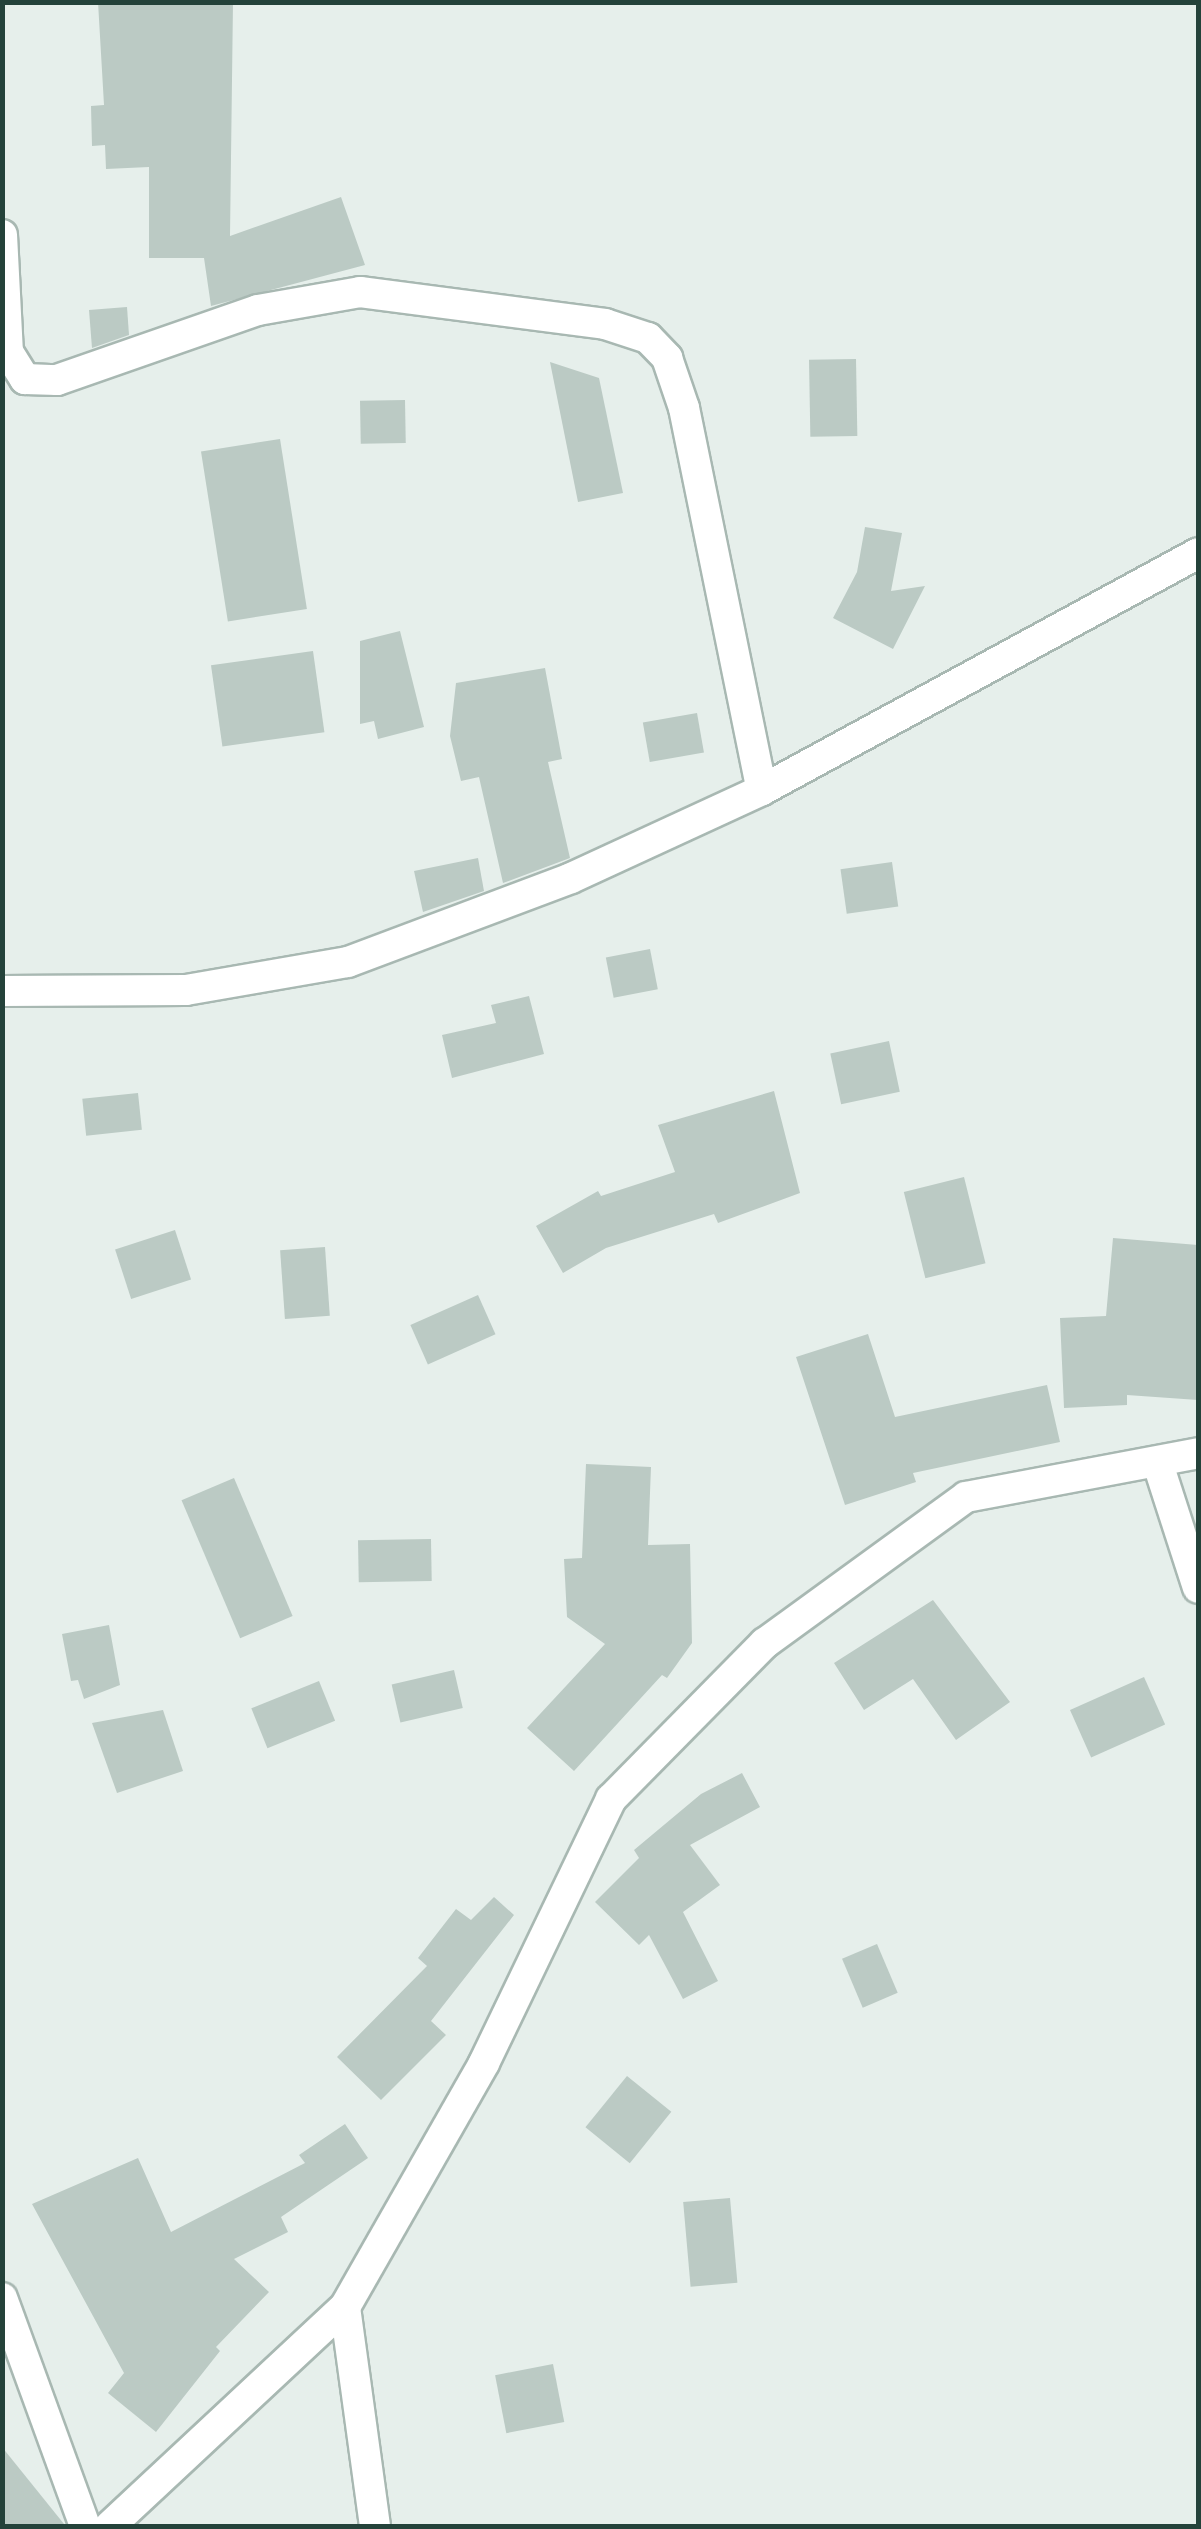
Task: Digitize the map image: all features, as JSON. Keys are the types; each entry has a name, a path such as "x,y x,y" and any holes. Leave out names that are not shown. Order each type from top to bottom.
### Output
{"street":[{"path":"2,235 8,352 25,379 57,380 258,310 360,292 605,324 648,338 668,358 684,408 762,790"},
{"path":"2,991 186,990 348,962 571,878 762,790 1198,552"},
{"path":"110,2526 345,2307 484,2063 611,1800 764,1643 966,1497 1198,1454"},
{"path":"1158,1464 1198,1588"},
{"path":"2,2298 85,2526"},
{"path":"345,2307 375,2526"}],"building":[{"path":"98,2 233,2 230,236 341,197 365,265 211,306 204,258 149,258 149,167 106,169 105,145 92,146 91,106 104,105"},
{"path":"127,307 129,335 92,348 89,310"},
{"path":"856,359 857,436 810,437 809,360"},
{"path":"550,362 599,378 623,493 578,502"},
{"path":"405,400 406,443 361,444 360,401"},
{"path":"280,439 307,609 228,621 201,452"},
{"path":"865,527 902,533 891,591 925,586 893,649 833,618 857,572"},
{"path":"400,631 424,727 378,739 374,721 360,724 360,641"},
{"path":"313,651 324,732 222,747 211,665"},
{"path":"545,668 562,759 548,762 570,858 503,883 479,777 461,781 450,736 456,683"},
{"path":"697,713 704,752 650,762 643,723"},
{"path":"478,858 484,891 423,912 414,871"},
{"path":"892,862 898,907 847,914 841,869"},
{"path":"650,949 658,989 614,998 606,958"},
{"path":"529,996 544,1054 452,1078 442,1035 496,1023 491,1005"},
{"path":"889,1041 900,1092 841,1104 830,1053"},
{"path":"774,1091 800,1193 718,1223 714,1214 606,1248 563,1273 536,1226 598,1191 601,1196 675,1172 658,1125"},
{"path":"138,1093 142,1130 86,1136 82,1099"},
{"path":"964,1177 986,1263 925,1278 904,1192"},
{"path":"175,1230 191,1279 131,1299 115,1249"},
{"path":"1113,1238 1198,1245 1198,1400 1127,1395 1127,1405 1064,1408 1060,1318 1106,1316"},
{"path":"325,1247 330,1316 285,1319 280,1250"},
{"path":"478,1295 495,1334 428,1364 410,1325"},
{"path":"868,1334 895,1417 1047,1385 1060,1442 913,1473 916,1482 845,1505 796,1357"},
{"path":"586,1464 651,1467 648,1545 690,1544 692,1643 667,1678 662,1675 574,1771 527,1728 605,1644 567,1617 564,1559 582,1558"},
{"path":"234,1478 293,1616 240,1638 182,1500"},
{"path":"431,1539 432,1581 359,1582 358,1540"},
{"path":"933,1600 1010,1702 956,1740 913,1679 864,1710 834,1663"},
{"path":"109,1625 120,1685 84,1699 78,1680 71,1681 62,1634"},
{"path":"454,1670 463,1708 400,1722 392,1684"},
{"path":"1144,1677 1165,1725 1091,1757 1070,1710"},
{"path":"319,1681 335,1721 267,1748 251,1708"},
{"path":"163,1710 183,1771 117,1793 92,1723"},
{"path":"742,1773 760,1807 690,1845 720,1885 683,1912 718,1981 683,1999 649,1935 639,1945 595,1902 639,1858 634,1850 701,1794"},
{"path":"494,1897 514,1915 431,2021 446,2035 381,2100 337,2057 427,1966 418,1958 456,1909 471,1920"},
{"path":"877,1944 898,1993 863,2008 842,1959"},
{"path":"627,2076 671,2112 630,2163 585,2127"},
{"path":"345,2124 368,2158 281,2217 288,2232 234,2259 269,2292 216,2347 220,2351 156,2432 108,2393 124,2373 32,2204 138,2158 171,2232 305,2163 299,2155"},
{"path":"730,2198 737,2283 691,2287 683,2202"},
{"path":"553,2364 564,2422 506,2433 495,2375"},
{"path":"2,2447 64,2524 65,2526 2,2526"}]}
